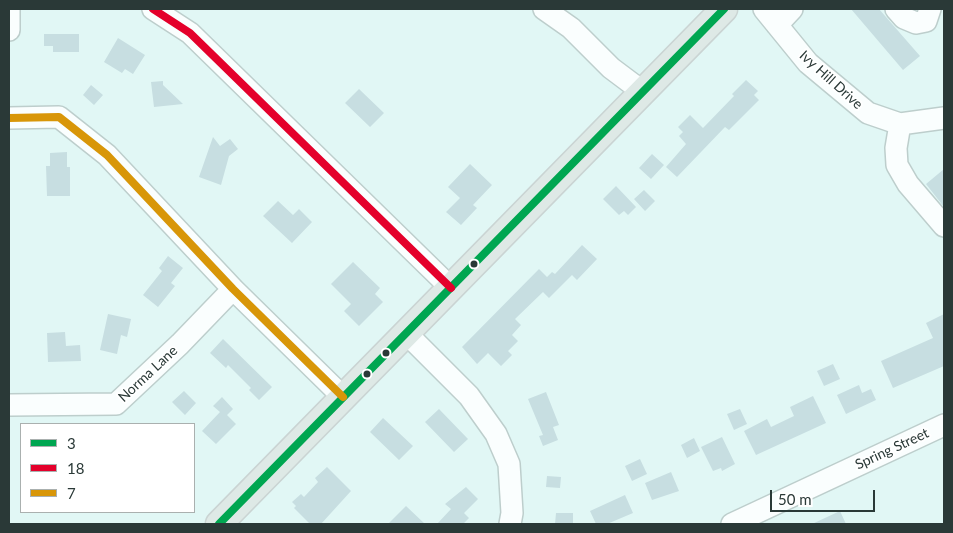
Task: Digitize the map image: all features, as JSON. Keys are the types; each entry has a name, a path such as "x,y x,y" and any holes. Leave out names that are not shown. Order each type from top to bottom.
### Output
{"main road":[{"path":"219,524 724,9"}],"street":[{"path":"9,9 9,30"},
{"path":"153,9 190,33 452,288"},
{"path":"544,9 571,28 611,68 643,92"},
{"path":"770,17 792,9"},
{"path":"896,9 904,18 916,23 926,20 930,9"},
{"name":"Ivy Hill Drive","path":"770,17 808,63 868,113 900,124 944,118"},
{"path":"9,118 59,117 106,155 233,289 343,397"},
{"path":"900,124 896,148 897,165 908,184 944,226"},
{"name":"Norma Lane","path":"9,405 116,404 180,344 233,289"},
{"path":"406,333 469,396 496,434 509,464 512,512 510,524"},
{"name":"Spring Street","path":"732,524 944,425"}],"building":[{"path":"851,9 879,9 920,56 903,70"},
{"path":"44,34 79,34 79,52 53,52 53,46 44,46"},
{"path":"118,38 145,55 133,74 125,69 122,73 104,62"},
{"path":"746,80 758,91 754,95 759,100 729,130 725,127 677,177 666,167 686,144 679,136 683,132 678,127 690,115 703,128 734,96 732,94"},
{"path":"163,81 163,85 183,104 154,107 151,82"},
{"path":"91,85 103,95 94,105 83,95"},
{"path":"359,89 384,113 370,127 345,103"},
{"path":"213,137 220,146 230,139 238,149 229,156 221,185 199,177"},
{"path":"67,152 67,167 70,167 70,196 47,196 46,166 50,166 50,153"},
{"path":"652,154 664,165 651,179 639,168"},
{"path":"470,164 492,185 473,205 477,208 461,225 446,212 460,198 448,187"},
{"path":"944,169 944,207 926,184"},
{"path":"616,186 636,207 628,215 624,211 619,215 603,199"},
{"path":"644,190 655,201 645,211 634,199"},
{"path":"278,201 293,215 299,209 312,222 292,243 263,216"},
{"path":"582,245 597,259 577,280 572,275 549,298 543,292 515,319 521,325 512,335 518,341 508,351 512,355 501,366 488,353 477,364 462,347 539,269 547,277 552,272 555,274"},
{"path":"168,256 183,268 171,283 175,286 158,307 143,295 162,271 159,268"},
{"path":"353,262 380,288 375,294 383,302 359,326 344,311 351,304 331,284"},
{"path":"108,314 131,319 127,337 121,335 117,354 100,350"},
{"path":"944,314 944,366 893,388 881,361 933,338 926,323"},
{"path":"65,332 66,346 80,345 81,361 48,362 47,333"},
{"path":"223,339 272,387 259,400 249,390 251,388 228,365 226,368 210,353"},
{"path":"833,364 840,379 824,386 817,371"},
{"path":"859,385 862,393 871,389 876,400 846,414 837,395"},
{"path":"184,391 196,403 185,415 172,402"},
{"path":"546,392 559,425 553,427 558,440 543,446 539,436 543,435 528,399"},
{"path":"813,396 826,423 756,455 744,431 767,419 771,427 794,416 790,407"},
{"path":"222,397 233,409 227,415 236,424 216,444 202,431 220,412 213,406"},
{"path":"439,409 468,439 454,452 425,422"},
{"path":"740,409 747,424 734,430 727,414"},
{"path":"383,418 413,446 399,460 370,432"},
{"path":"722,437 735,464 722,471 721,468 713,471 701,447"},
{"path":"694,438 700,451 687,458 681,445"},
{"path":"640,459 647,474 632,481 625,466"},
{"path":"327,467 351,491 321,524 310,524 294,508 296,506 292,502 301,494 304,497 318,482 315,478"},
{"path":"671,472 679,491 652,500 645,483"},
{"path":"547,476 561,477 560,488 546,487"},
{"path":"466,487 478,499 464,513 469,518 463,524 437,524 451,509 445,504"},
{"path":"625,495 633,513 607,524 596,524 590,511"},
{"path":"406,506 425,524 388,524"},
{"path":"840,511 846,524 812,524"},
{"path":"556,513 573,513 573,524 555,524"}],"transit line":[{"name":"18","path":"153,9 190,33 451,288"},
{"name":"3","path":"219,524 724,9"},
{"name":"7","path":"9,118 59,117 107,155 233,289 343,397"}]}
